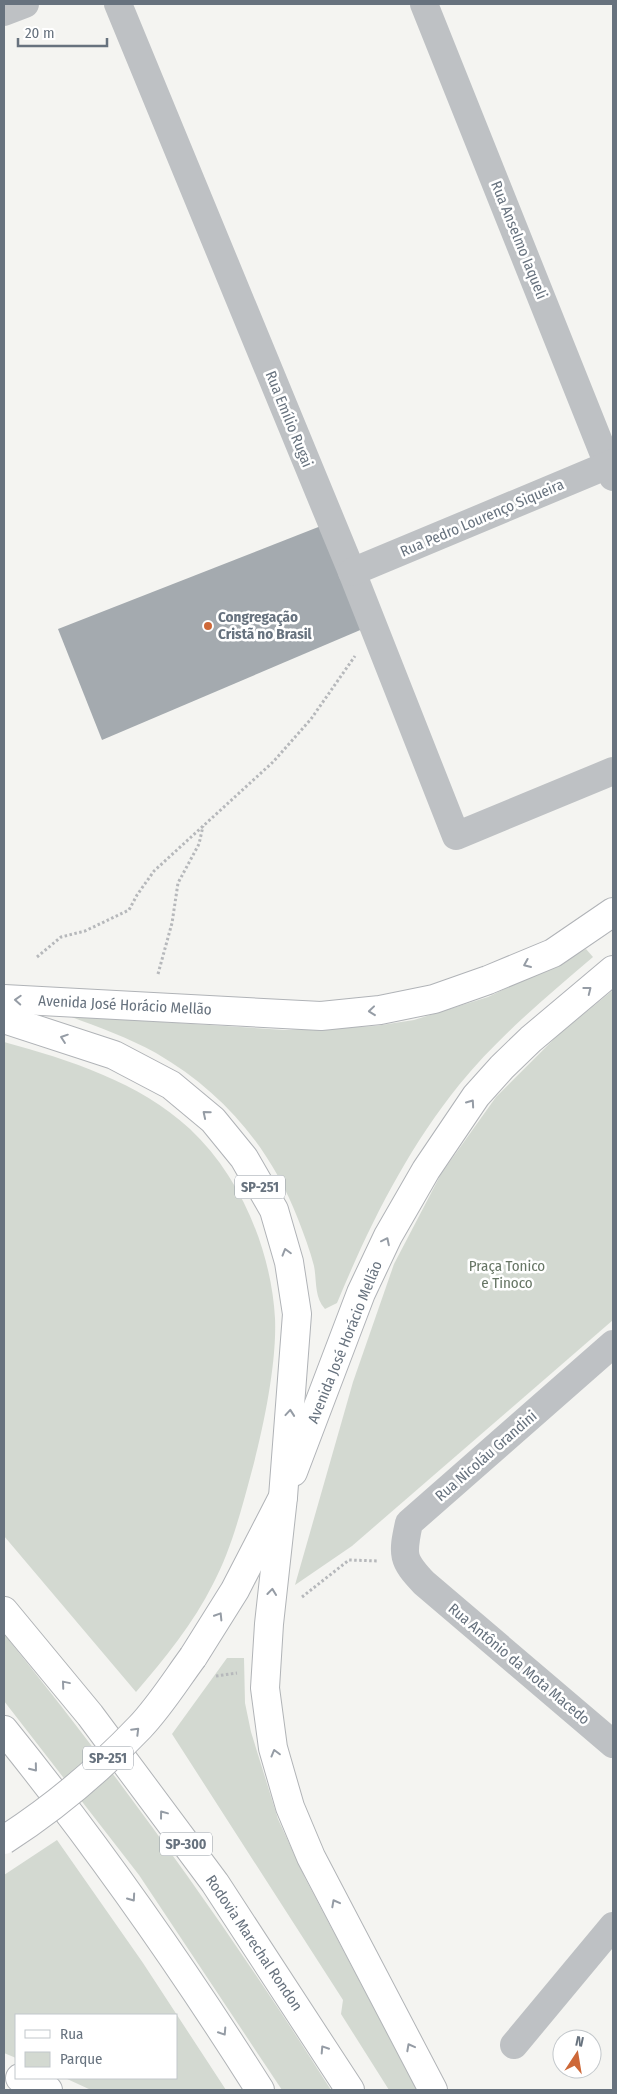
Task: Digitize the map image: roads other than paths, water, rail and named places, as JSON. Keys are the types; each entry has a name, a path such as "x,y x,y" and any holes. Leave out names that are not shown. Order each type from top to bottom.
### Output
{"main road":[{"name":"Avenida José Horácio Mellão","path":"4,999 321,1016 380,1010 434,999 488,980 553,953 613,912"},
{"name":"Avenida José Horácio Mellão","path":"283,1497 318,1410 361,1293 388,1236 426,1170 476,1096 502,1067 546,1026 613,970"},
{"name":"SP-251","path":"4,1019 114,1055 171,1085 213,1120 244,1158 274,1210 289,1262 297,1314 283,1497 235,1590 194,1657 141,1726 87,1778 27,1825 4,1840"},
{"path":"283,1497 269,1624 265,1688 273,1748 290,1807 310,1857 433,2090"},
{"name":"Rodovia Marechal Rondon","path":"4,1611 90,1715 215,1883 350,2090"},
{"path":"4,1730 107,1861 188,1978 260,2090"},
{"path":"22,2079 48,2090"}],"street":[{"path":"4,12 25,4"},
{"name":"Rua Emílio Rugai","path":"118,4 352,572 456,836 613,771"},
{"name":"Rua Anselmo Iaqueli","path":"424,4 612,468"},
{"name":"Rua Pedro Lourenço Siqueira","path":"352,572 612,468"},
{"name":"Rua Nicoláu Grandini","path":"424,1583 407,1565 404,1543 409,1523 613,1344"},
{"name":"Rua Antônio da Mota Macedo","path":"424,1583 613,1744"},
{"path":"514,2045 613,1926"}],"place":[{"name":"Congregação Cristã no Brasil","path":"208,626"}],"park label":[{"name":"Praça Tonico e Tinoco","path":"507,1274"}]}
